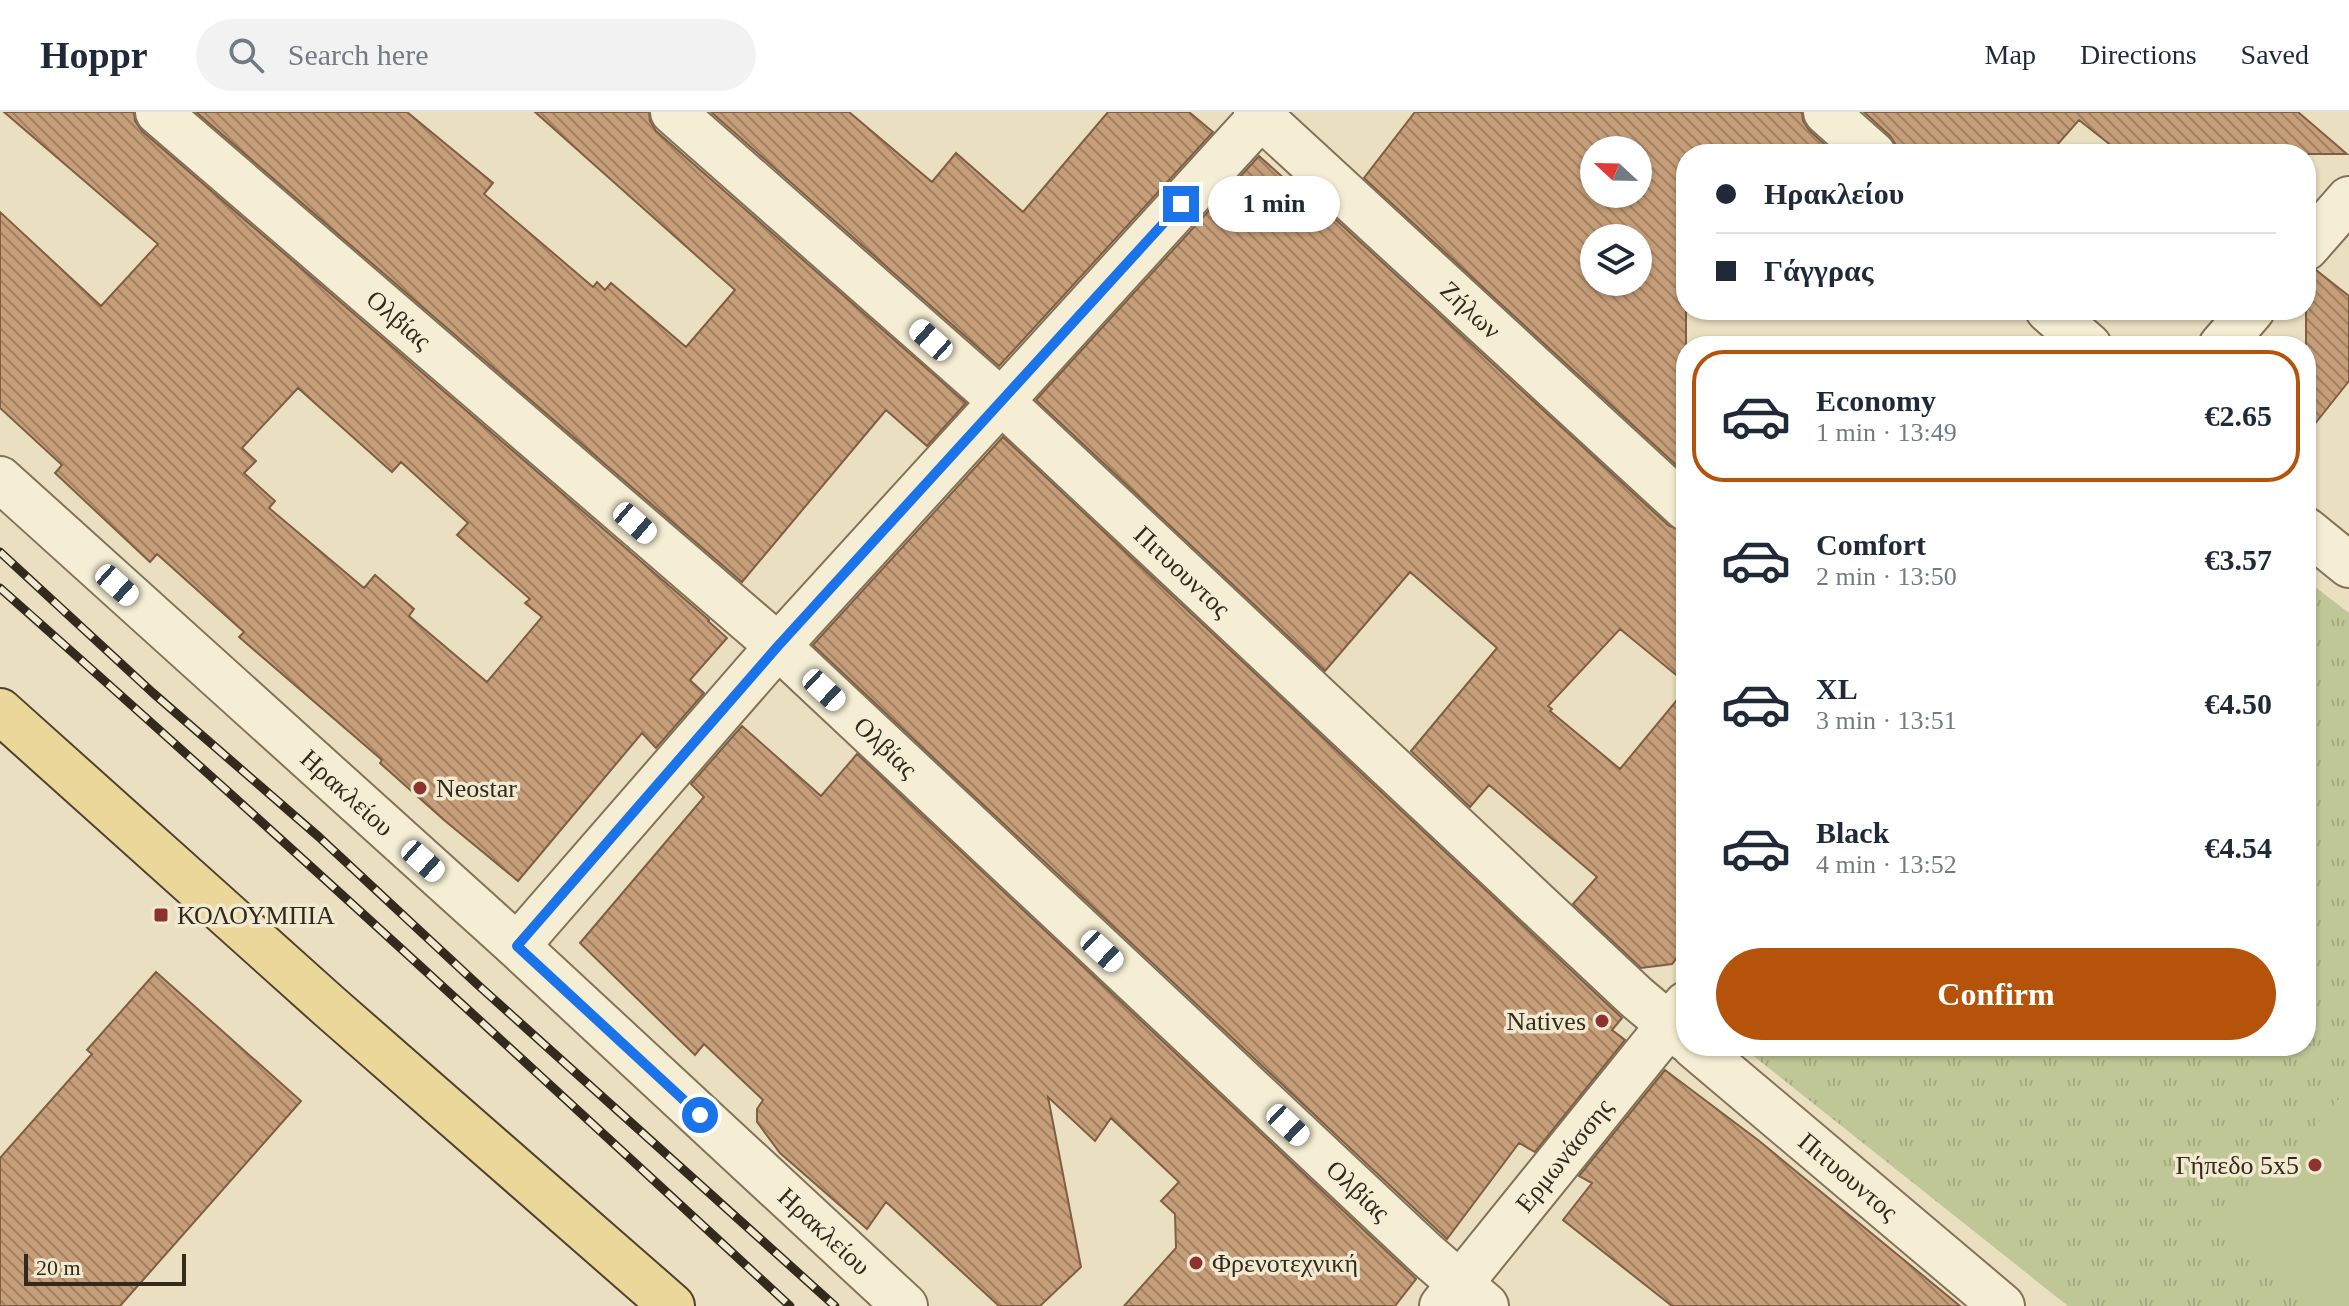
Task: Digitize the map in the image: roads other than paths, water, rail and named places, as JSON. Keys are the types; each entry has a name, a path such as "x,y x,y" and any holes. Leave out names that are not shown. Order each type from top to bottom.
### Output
{"main road":[{"path":"0,711 330,1007 672,1306"}],"street":[{"name":"Ολβίας","path":"158,112 778,646 1463,1299"},
{"name":"Πιτυουντος","path":"673,112 1002,402 1676,1022"},
{"path":"1826,112 1862,144"},
{"path":"517,946 778,646 1261,113"},
{"name":"Ζήλων","path":"1261,113 1676,499"},
{"path":"2316,237 2349,199"},
{"path":"2059,320 2078,336"},
{"path":"2230,336 2243,320"},
{"name":"Ηρακλείου","path":"0,479 517,946 905,1306"},
{"path":"2316,538 2349,565"},
{"name":"Ερμωνάσσης","path":"1463,1299 1676,1039"},
{"name":"Πιτυουντος","path":"1715,1056 2002,1306"}],"railway":[{"path":"0,552 835,1306"},
{"path":"0,588 298,855 790,1306"}],"place":[{"name":"Neostar","path":"420,788"},
{"name":"ΚΟΛΟΥΜΠΙΑ","path":"161,915"},
{"name":"Natives","path":"1602,1021"},
{"name":"Γήπεδο 5x5","path":"2315,1165"},
{"name":"Φρενοτεχνική","path":"1196,1263"}]}
